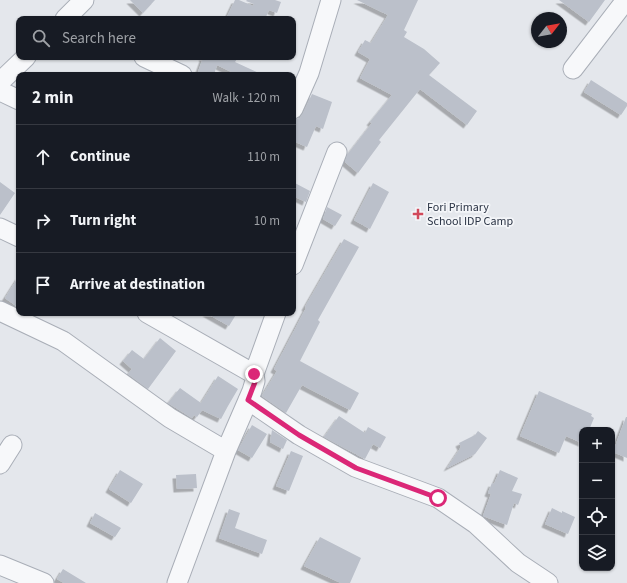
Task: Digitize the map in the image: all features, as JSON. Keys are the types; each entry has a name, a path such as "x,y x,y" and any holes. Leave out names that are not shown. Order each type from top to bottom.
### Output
{"street":[{"path":"68,16 84,0"},
{"path":"296,102 309,73 332,0"},
{"path":"573,69 626,0"},
{"path":"0,82 23,60"},
{"path":"150,60 176,72"},
{"path":"0,91 16,99"},
{"path":"296,247 300,224 336,152"},
{"path":"0,228 16,236"},
{"path":"0,311 63,341 170,418 226,451"},
{"path":"152,316 254,374"},
{"path":"177,583 226,451 255,382 254,374 275,316"},
{"path":"248,400 299,435 356,468 438,498 476,524 518,563 525,576 548,583"},
{"path":"0,464 12,445"},
{"path":"0,565 43,583"}],"building":[{"path":"130,0 155,0 143,13"},
{"path":"235,0 239,0 253,6 254,4 246,1 275,0 281,2 277,13 269,10 266,16 227,16"},
{"path":"357,0 418,0 404,30 407,32 404,37 424,49 440,63 429,75 477,111 467,125 420,89 379,140 381,142 358,173 345,162 347,155 372,123 370,122 392,95 360,78 370,59 358,52 365,40 371,43 388,15"},
{"path":"559,0 605,0 589,22"},
{"path":"202,60 236,60 235,62 257,72 232,72 217,65 215,72 198,72"},
{"path":"591,80 627,103 627,106 621,115 584,92"},
{"path":"312,94 332,102 323,129 316,126 307,147 296,142 296,119 300,118"},
{"path":"0,182 15,193 0,215"},
{"path":"373,183 389,192 370,229 354,220"},
{"path":"296,184 310,191 306,202 296,197"},
{"path":"327,207 342,215 335,226 323,219"},
{"path":"344,239 359,247 318,320 320,322 300,361 359,393 350,410 302,385 286,413 262,396 277,371 274,369 306,308 305,307"},
{"path":"16,281 16,306 5,298"},
{"path":"211,316 235,316 229,326"},
{"path":"160,338 176,351 148,389 128,374 132,369 123,361 132,350 144,359"},
{"path":"218,376 238,389 221,419 202,410 197,417 194,415 192,418 168,403 180,388 201,403"},
{"path":"539,391 592,414 591,416 594,418 590,427 579,427 579,442 566,436 559,453 520,436"},
{"path":"339,416 365,433 368,427 386,437 380,448 373,444 365,459 324,437"},
{"path":"627,417 627,458 615,453 615,447"},
{"path":"252,425 267,434 252,458 238,450"},
{"path":"272,430 287,440 283,449 270,442"},
{"path":"478,431 487,438 475,454 447,468 461,447 459,443 475,435"},
{"path":"291,451 303,456 289,491 276,486"},
{"path":"120,470 143,484 131,503 109,489"},
{"path":"500,470 518,478 512,491 522,494 518,505 514,503 507,525 483,516 491,494 488,493"},
{"path":"196,474 197,488 177,489 176,475"},
{"path":"552,508 575,517 568,534 545,524"},
{"path":"229,509 240,513 235,528 267,540 262,554 219,538"},
{"path":"95,513 121,528 115,537 90,523"},
{"path":"320,537 361,558 350,583 341,583 304,566"},
{"path":"63,569 86,583 64,583 57,579"}],"place":[{"name":"Fori Primary School IDP Camp","path":"418,214"}],"route":[{"path":"254,374 255,382 248,400 299,435 356,468 438,498"}]}
